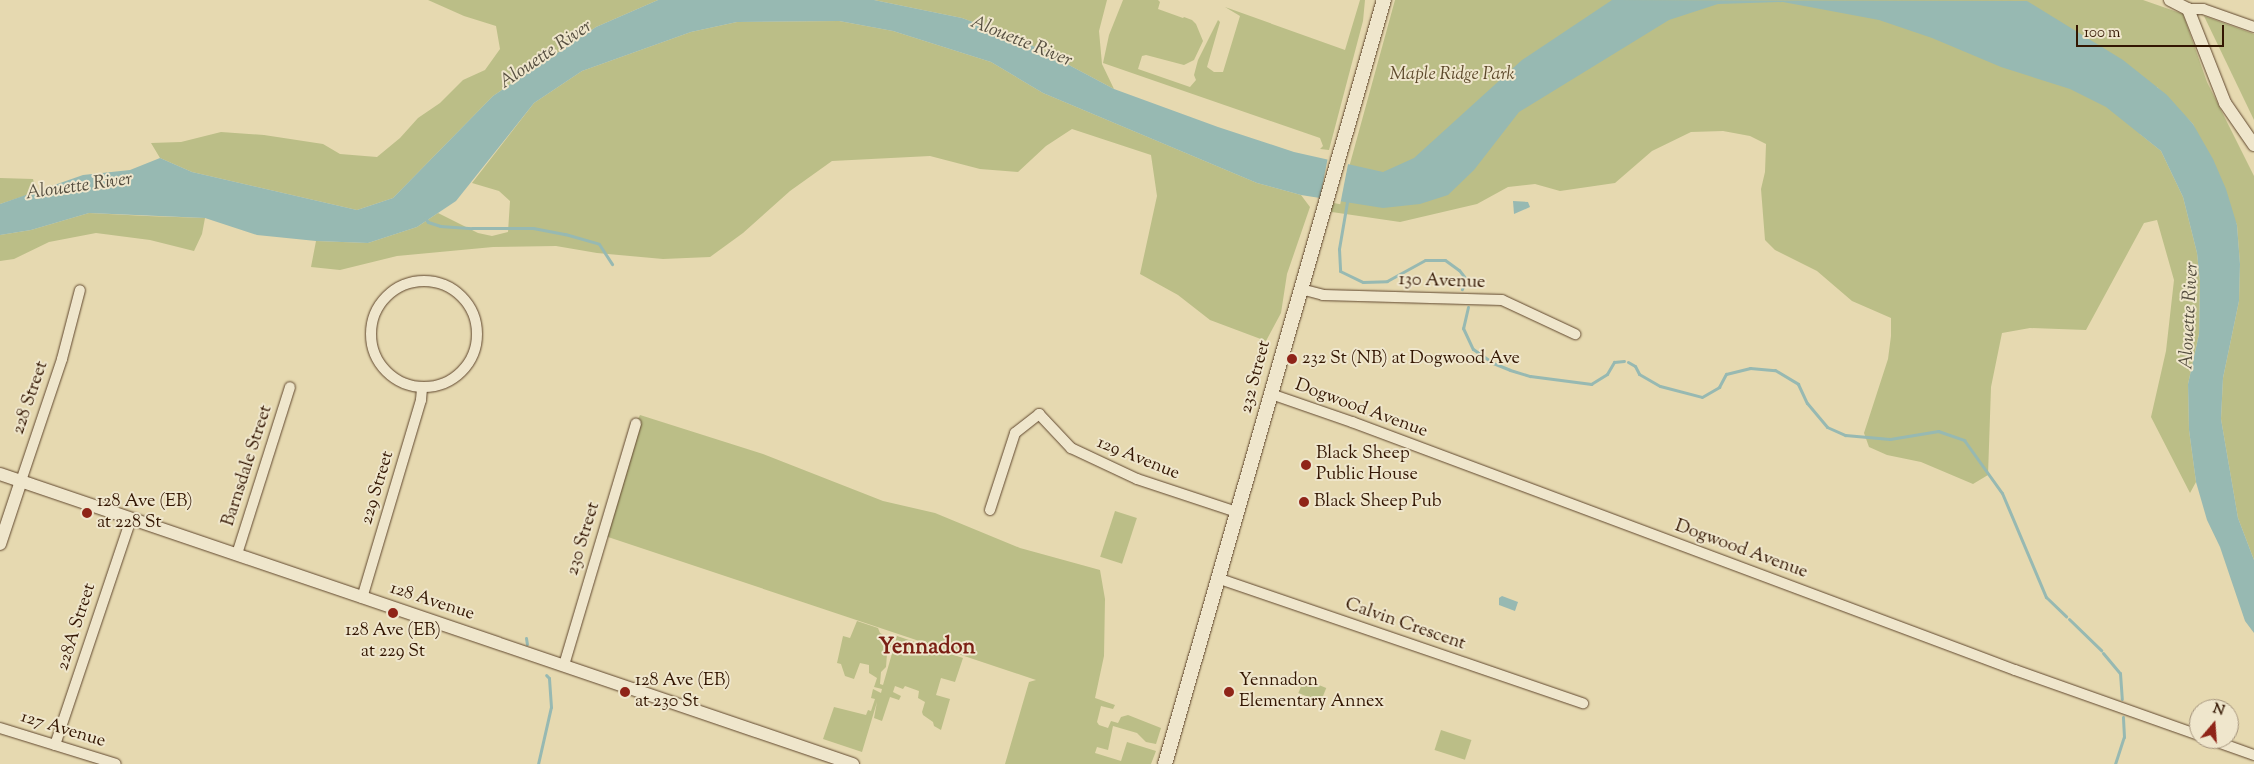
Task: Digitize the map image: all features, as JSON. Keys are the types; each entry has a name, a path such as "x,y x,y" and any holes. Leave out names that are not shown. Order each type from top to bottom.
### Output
{"main road":[{"name":"232 Street","path":"1165,764 1384,0"}],"street":[{"path":"2170,0 2188,9 2203,9 2254,27"},
{"path":"2188,9 2225,103 2254,145"},
{"path":"425,281 443,284 458,293 470,306 477,331 472,357 462,372 440,385 422,388 405,384 383,369 371,346 370,328 375,311 392,291 408,283 425,281"},
{"name":"130 Avenue","path":"1301,289 1323,295 1502,300 1575,334"},
{"name":"228 Street","path":"0,544 62,359 80,290"},
{"name":"Barnsdale Street","path":"237,554 290,387"},
{"name":"229 Street","path":"362,598 421,400 422,388"},
{"name":"Dogwood Avenue","path":"1272,394 2015,670 2189,731"},
{"name":"129 Avenue","path":"990,510 1015,433 1039,414 1070,448 1137,479 1238,512"},
{"name":"230 Street","path":"564,665 636,422"},
{"name":"128 Avenue","path":"0,474 853,764"},
{"name":"228A Street","path":"55,745 131,519"},
{"name":"Calvin Crescent","path":"1217,578 1583,703"},
{"name":"127 Avenue","path":"0,728 116,764"},
{"path":"2237,749 2254,755"}],"green space":[{"path":"428,0 658,0 596,27 493,96 393,198 357,210 192,172 160,158 151,143 181,142 221,132 264,135 323,144 340,154 377,157 400,138 418,118 440,103 463,80 485,70 500,49 496,26 464,16"},
{"path":"874,0 1107,0 1099,31 1102,64 1114,89 1020,39 962,18"},
{"path":"1123,0 1158,0 1160,2 1158,9 1192,20 1196,24 1203,41 1194,60 1184,65 1146,55 1142,56 1138,69 1190,87 1196,80 1194,75 1198,60 1218,20 1220,22 1207,67 1214,72 1223,72 1240,16 1225,7 1345,50 1360,0 1365,0 1363,21 1329,150 1320,149 1323,146 1320,138 1103,63 1109,35"},
{"name":"Maple Ridge Park","path":"1395,0 2143,0 2183,14 2207,82 2254,176 2254,560 2238,518 2221,419 2223,378 2239,301 2240,264 2237,225 2193,124 2157,87 2140,134 2161,151 2183,197 2197,253 2200,282 2199,334 2188,384 2189,430 2196,482 2190,493 2151,417 2166,351 2174,280 2157,220 2144,223 2086,330 2030,328 2002,333 1991,387 1988,475 1973,484 1921,462 1887,455 1869,447 1864,433 1888,359 1891,318 1852,301 1817,271 1775,250 1765,240 1761,189 1765,172 1766,144 1750,136 1723,131 1691,132 1652,151 1615,183 1560,191 1535,184 1508,187 1477,204 1400,222 1325,211 1329,198 1340,200"},
{"path":"2204,16 2254,34 2254,120"},
{"path":"839,21 893,31 991,62 1043,93 1257,183 1301,195 1310,207 1287,274 1281,313 1266,341 1210,320 1178,295 1140,274 1157,196 1151,155 1072,129 1046,146 1018,172 980,169 930,156 832,161 790,191 743,233 710,257 663,259 597,253 556,246 493,247 397,256 340,270 311,267 316,241 368,243 417,227 438,213 478,233 492,236 508,232 510,201 499,191 472,183 534,103 582,71 691,32 737,22"},
{"path":"0,178 33,179 36,192 0,204"},
{"path":"89,213 205,218 202,234 194,251 150,240 96,233 49,242 14,259 0,261 0,235 31,230"},
{"path":"640,415 763,454 883,501 935,513 1020,548 1100,570 1105,599 1104,656 1095,698 1115,705 1113,709 1101,706 1097,722 1099,725 1108,728 1111,721 1118,723 1121,717 1128,715 1161,728 1156,744 1146,742 1137,733 1113,726 1108,750 1097,747 1095,753 1121,761 1127,742 1156,751 1151,764 1005,764 1029,682 1036,680 602,535"},
{"path":"1115,511 1137,518 1122,564 1100,557"},
{"path":"857,621 878,628 880,633 894,641 887,654 886,667 881,672 880,684 883,685 897,636 963,658 955,682 941,678 936,695 950,699 941,730 923,715 925,702 918,698 919,691 905,686 903,689 895,686 893,692 901,696 899,700 890,697 882,721 874,718 877,702 862,752 823,739 834,707 866,715 868,710 871,711 875,699 871,698 873,689 881,693 882,689 874,687 877,678 869,673 869,665 860,663 854,679 845,676 841,664 837,663 843,636 850,638"},
{"path":"1304,679 1326,688 1321,702 1298,693"},
{"path":"1441,730 1471,740 1465,760 1435,750"}],"water":[{"name":"Alouette River","path":"658,0 874,0 962,18 1020,39 1114,89 1218,127 1294,152 1383,172 1414,158 1522,60 1612,0 2027,1 2123,60 2167,95 2193,124 2213,159 2226,189 2237,225 2240,264 2239,301 2223,378 2221,419 2238,518 2254,560 2254,633 2245,621 2220,547 2207,520 2196,482 2189,430 2188,384 2199,334 2200,282 2197,253 2183,197 2161,151 2106,107 2070,89 2001,67 1932,38 1879,20 1783,2 1718,4 1669,20 1519,112 1474,170 1448,195 1420,204 1383,208 1301,195 1257,183 1043,93 991,62 893,31 839,21 737,22 691,32 582,71 534,103 456,201 417,227 368,243 316,241 257,235 205,218 89,213 31,230 0,235 0,204 83,175 130,170 160,158 192,172 357,210 393,198 493,96 596,27"},
{"path":"1513,201 1528,202 1530,207 1514,214"},
{"path":"1502,596 1518,602 1515,611 1499,605 1499,598"}],"pier":[{"path":"1328,157 1349,161 1340,204 1320,200"}],"waterway":[{"path":"1347,202 1339,249 1340,271 1363,282 1387,281 1425,260 1445,260 1459,270 1466,279 1462,289"},
{"path":"425,218 428,222 440,226 533,228 565,234 599,244 612,264"},
{"path":"1468,307 1463,328 1473,349 1493,363 1510,370 1530,376 1591,384 1607,374 1614,362 1624,361"},
{"path":"1628,362 1635,366 1639,374 1660,386 1702,397 1719,387 1726,374 1750,368 1775,370 1798,384 1807,403 1827,427 1845,435 1890,439 1938,431 1964,440 2002,493 2046,597 2066,616"},
{"path":"2069,619 2101,650"},
{"path":"526,638 527,644"},
{"path":"2103,653 2120,673 2122,699"},
{"path":"538,764 551,707 549,678 546,675"},
{"path":"2115,764 2124,737 2123,717"}],"place":[{"name":"232 St (NB) at Dogwood Ave","path":"1292,359"},
{"name":"Black Sheep Public House","path":"1306,465"},
{"name":"Black Sheep Pub","path":"1304,502"},
{"name":"128 Ave (EB) at 228 St","path":"87,513"},
{"name":"128 Ave (EB) at 229 St","path":"393,613"},
{"name":"128 Ave (EB) at 230 St","path":"625,692"},
{"name":"Yennadon Elementary Annex","path":"1229,692"}],"district":[{"name":"Yennadon","path":"927,649"}]}
